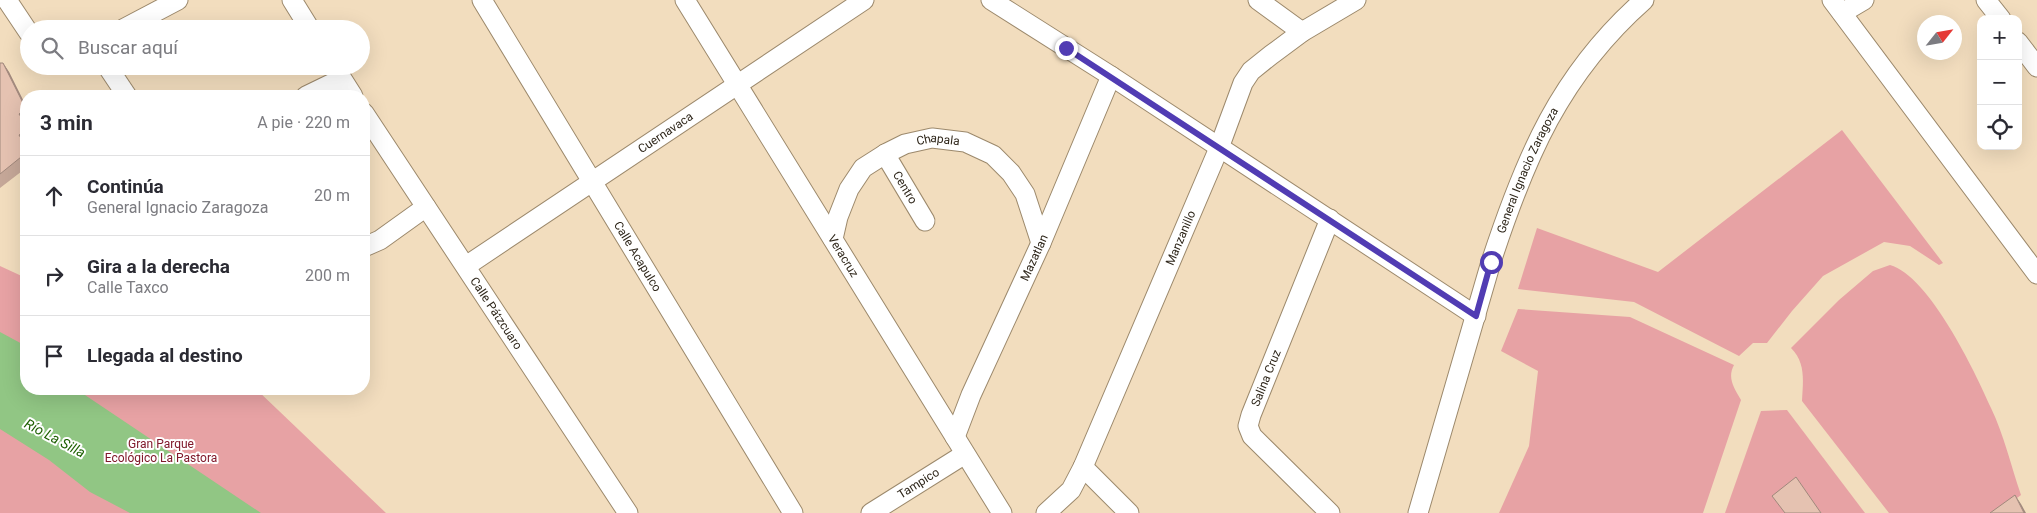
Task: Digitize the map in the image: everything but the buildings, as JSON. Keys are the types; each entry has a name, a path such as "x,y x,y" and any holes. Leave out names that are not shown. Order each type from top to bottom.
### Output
{"street":[{"path":"7,0 20,20"},
{"path":"140,20 178,0"},
{"path":"292,0 304,20"},
{"name":"Calle Acapulco","path":"482,0 793,513"},
{"name":"Veracruz","path":"685,0 1002,513"},
{"name":"Cuernavaca","path":"466,266 864,0"},
{"path":"991,0 1111,76 1476,316"},
{"path":"1258,0 1302,32"},
{"name":"Manzanillo","path":"1046,513 1071,490 1083,467 1219,148 1247,77 1264,60 1302,32 1356,0"},
{"name":"General Ignacio Zaragoza","path":"1418,513 1504,223 1534,147 1544,126 1583,66 1616,26 1644,0"},
{"path":"1864,0 1837,7 2037,274"},
{"path":"1986,0 1997,15"},
{"path":"2022,47 2037,67"},
{"path":"113,75 123,90"},
{"path":"314,90 334,75"},
{"path":"340,75 349,90"},
{"name":"Mazatlan","path":"955,437 971,395 1041,243 1111,76"},
{"name":"Calle Pátzcuaro","path":"370,121 628,513"},
{"name":"Chapala","path":"833,239 838,217 849,189 863,168 885,154 906,144 932,138 965,142 993,155 1010,173 1025,194 1041,243"},
{"name":"Centro","path":"885,154 925,221"},
{"path":"370,244 380,240 426,208"},
{"name":"Salina Cruz","path":"1330,219 1248,426 1252,436 1330,513"},
{"name":"Tampico","path":"871,513 965,454"},
{"path":"1083,467 1129,513"}],"green space":[{"path":"1842,130 1943,263 1939,265 1910,246 1884,242 1823,276 1767,343 1753,343 1739,356 1634,302 1518,289 1537,228 1658,272"},
{"path":"1890,265 1905,273 1935,305 1962,349 1996,418 2021,495 1997,513 1889,513 1802,401 1803,379 1801,366 1791,348 1839,300 1873,271"},
{"name":"Gran Parque Ecológico La Pastora","path":"0,266 20,275 20,395 262,395 386,513 0,513"},
{"path":"1518,309 1630,317 1734,365 1731,379 1741,400 1703,513 1499,513 1529,446 1538,371 1501,351"},
{"path":"1787,410 1865,513 1725,513 1761,411"}],"water":[{"name":"Río La Silla","path":"0,332 20,343 20,395 85,395 261,513 130,513 90,492 49,460 0,429"}],"route":[{"path":"1066,48 1476,316 1491,262"}]}
